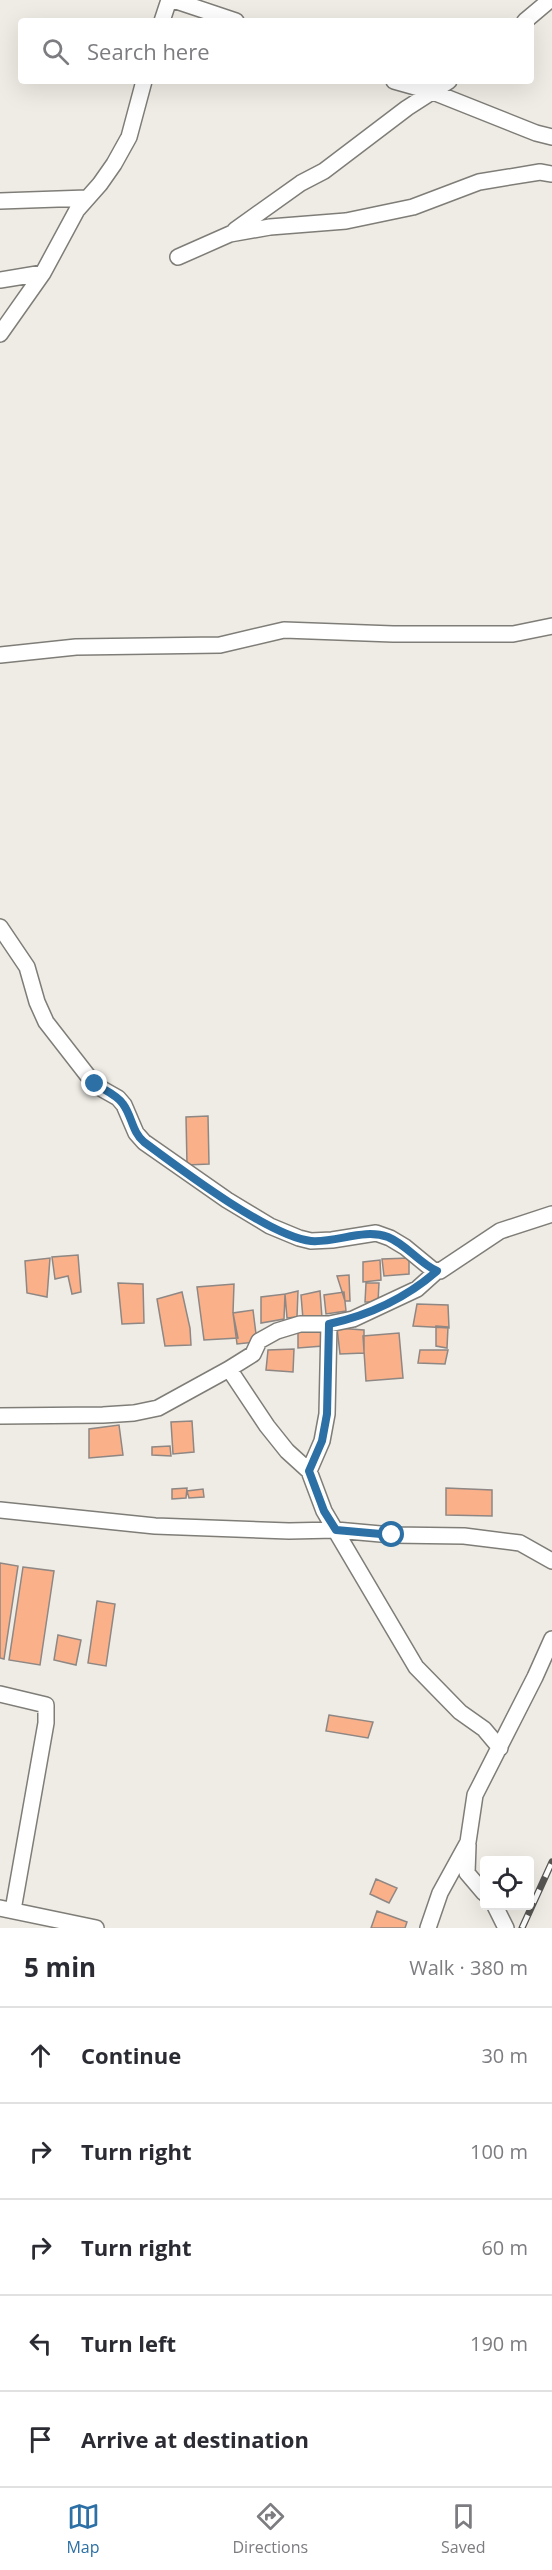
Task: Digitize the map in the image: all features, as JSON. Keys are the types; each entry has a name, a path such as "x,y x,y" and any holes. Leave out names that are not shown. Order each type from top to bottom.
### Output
{"street":[{"path":"163,18 171,0 227,18"},
{"path":"529,18 550,0"},
{"path":"0,334 43,273 77,210 100,184 129,137 143,84"},
{"path":"405,84 433,92 536,133 552,137"},
{"path":"178,257 230,234 301,183 324,171 407,108 445,84"},
{"path":"230,234 270,227 345,221 414,207 479,182 540,172 552,174"},
{"path":"0,201 87,198"},
{"path":"0,280 43,273"},
{"path":"0,655 76,647 220,645 284,630 393,634 513,634 552,626"},
{"path":"0,927 27,967 37,1002 46,1022 95,1084 118,1098 124,1105 136,1133 144,1142 227,1200 270,1226 311,1241 375,1233 390,1238 437,1271"},
{"path":"0,1416 59,1417 134,1413 158,1408 253,1354 258,1341 277,1331 300,1324 329,1324 353,1318 397,1300 417,1289 437,1271 444,1270 457,1258 500,1231 552,1214"},
{"path":"309,1471 322,1441 327,1414 329,1324"},
{"path":"229,1369 267,1426 309,1471 324,1511 416,1667 460,1712 484,1729 500,1748"},
{"path":"0,1510 155,1526 289,1531 336,1530 392,1535 453,1535 497,1539 520,1544 552,1561"},
{"path":"480,1888 467,1873 468,1842 475,1795 552,1639"},
{"path":"0,1694 46,1705 46,1723 7,1909 96,1928"},
{"path":"428,1928 440,1893 468,1842"},
{"path":"497,1910 506,1928"}],"building":[{"path":"208,1116 209,1164 187,1165 186,1117"},
{"path":"78,1255 81,1292 72,1294 68,1276 55,1279 52,1257"},
{"path":"50,1258 47,1297 27,1293 25,1261"},
{"path":"409,1258 409,1274 384,1276 382,1259"},
{"path":"380,1260 381,1280 363,1282 363,1262"},
{"path":"349,1275 350,1301 345,1301 337,1276"},
{"path":"118,1283 143,1284 144,1323 122,1324"},
{"path":"366,1283 379,1283 378,1302 365,1302"},
{"path":"234,1284 233,1313 238,1338 204,1340 197,1287"},
{"path":"298,1291 297,1317 287,1318 285,1294"},
{"path":"320,1291 322,1318 303,1319 301,1295"},
{"path":"182,1292 190,1328 191,1345 165,1346 157,1299"},
{"path":"344,1292 346,1311 326,1314 324,1295"},
{"path":"285,1294 284,1319 261,1323 261,1297"},
{"path":"417,1304 448,1305 449,1328 413,1326"},
{"path":"253,1310 257,1342 237,1344 233,1313"},
{"path":"436,1326 448,1327 447,1348 436,1346"},
{"path":"337,1328 364,1330 364,1353 340,1354"},
{"path":"298,1331 323,1331 323,1346 298,1348"},
{"path":"399,1333 403,1378 366,1381 363,1336"},
{"path":"294,1349 293,1372 266,1370 268,1350"},
{"path":"420,1350 448,1350 445,1364 418,1363"},
{"path":"192,1421 194,1452 173,1454 171,1422"},
{"path":"119,1425 123,1455 89,1458 89,1429"},
{"path":"170,1446 171,1456 152,1455 152,1447"},
{"path":"187,1488 186,1498 172,1499 172,1489"},
{"path":"446,1488 492,1490 492,1516 446,1515"},
{"path":"203,1489 204,1497 189,1498 187,1491"},
{"path":"0,1563 18,1566 4,1659 0,1658"},
{"path":"23,1567 54,1571 40,1665 9,1660"},
{"path":"97,1601 115,1604 106,1666 88,1663"},
{"path":"58,1635 81,1640 76,1665 54,1660"},
{"path":"329,1715 373,1722 368,1738 326,1731"},
{"path":"376,1879 397,1888 389,1903 370,1894"},
{"path":"377,1911 407,1922 405,1928 371,1928"}],"railway":[{"path":"522,1928 552,1862"}],"route":[{"path":"95,1084 118,1098 124,1105 136,1133 144,1142 227,1200 270,1226 311,1241 375,1233 390,1238 405,1247 437,1271 417,1289 397,1300 353,1318 329,1324 327,1414 322,1441 309,1471 324,1511 336,1530 392,1535"}]}
